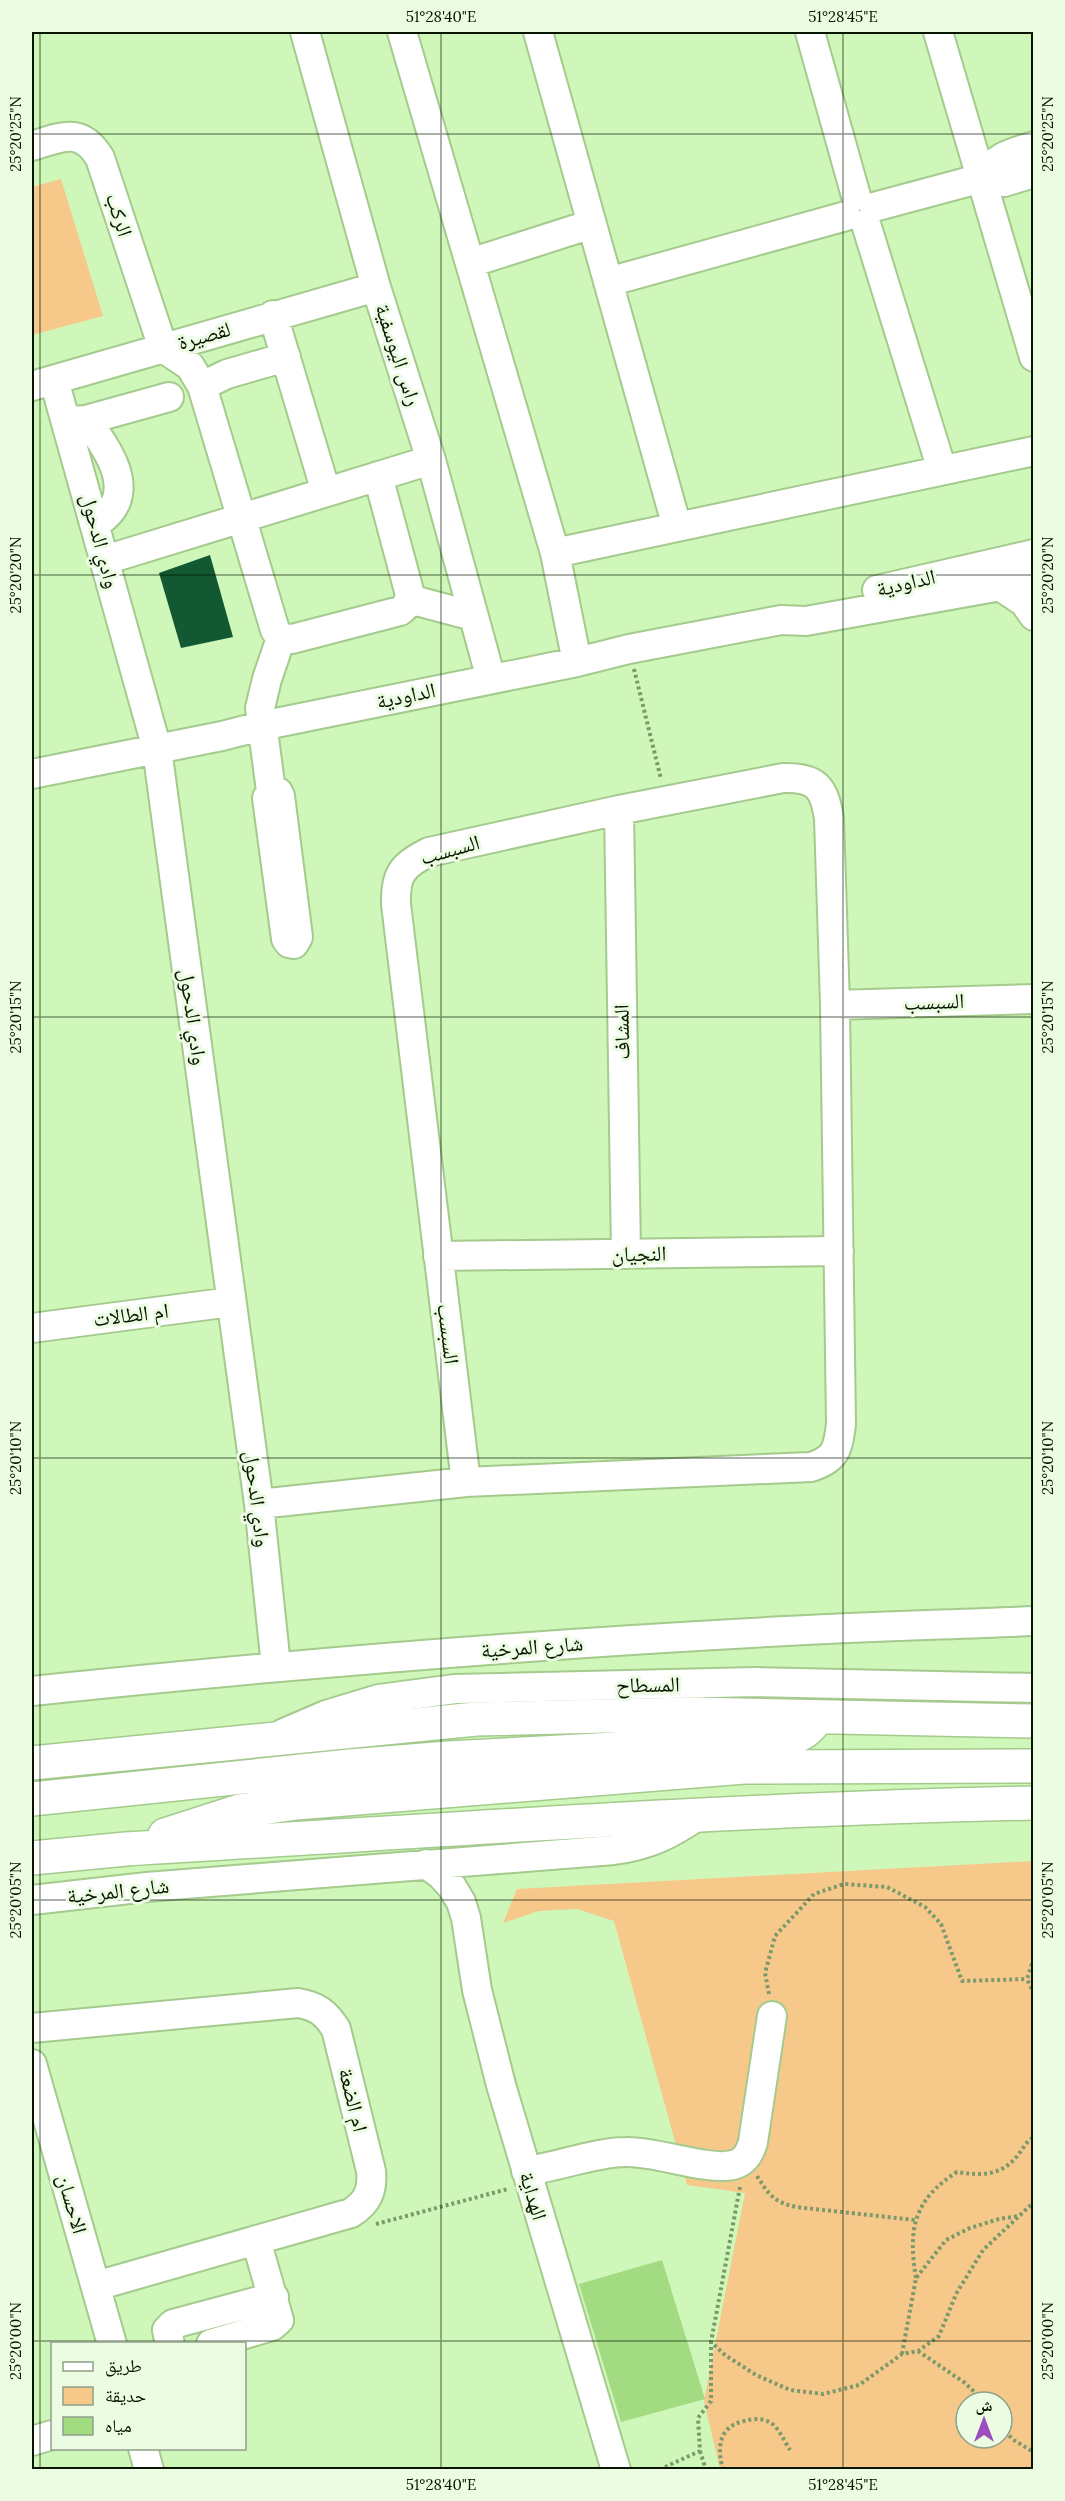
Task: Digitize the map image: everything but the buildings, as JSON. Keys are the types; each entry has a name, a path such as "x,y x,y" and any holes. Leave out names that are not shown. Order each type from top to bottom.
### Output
{"highway":[{"path":"32,1763 476,1719 693,1714 1034,1721"},
{"path":"32,1799 437,1758 785,1740 799,1736 810,1728 818,1717"},
{"path":"126,1849 240,1811 296,1803 744,1767 1034,1766"},
{"name":"شارع المرخية","path":"32,1858 126,1849 699,1815 895,1806 1034,1803"}],"street":[{"name":"راس اليوسفية","path":"305,32 376,287 431,460 491,679"},
{"path":"402,32 555,553 577,662"},
{"path":"538,32 677,527"},
{"path":"810,32 860,210 942,470"},
{"path":"938,32 1034,357"},
{"name":"الركب","path":"32,146 69,136 81,138 93,147 100,158 163,348"},
{"path":"982,178 997,159 1034,146"},
{"path":"608,282 860,210 982,178 1004,182 1034,173"},
{"path":"470,264 592,224"},
{"name":"لقصيرة","path":"43,383 376,287"},
{"path":"273,315 327,492"},
{"path":"163,348 190,366 202,386 275,630 281,638 292,639 400,611 406,606 409,599 378,476"},
{"path":"202,386 227,374 286,357"},
{"name":"وادي الدحول","path":"43,383 76,421 95,524 158,749 259,1504 276,1666"},
{"path":"76,421 169,397"},
{"path":"555,553 1034,451"},
{"path":"105,560 431,460"},
{"name":"الداودية","path":"781,620 818,604 1034,554"},
{"name":"الداودية","path":"32,774 577,662 629,649 781,620 806,621 1034,580"},
{"path":"1000,586 1024,602 1034,616"},
{"path":"409,599 473,616"},
{"path":"281,638 260,708 271,791 267,798 282,863"},
{"name":"السبسب","path":"259,1504 466,1482 811,1467 826,1462 835,1452 841,1424 835,1005 829,818 827,801 821,789 812,782 798,778 783,778 619,810 429,852 412,860 402,870 395,886 466,1482"},
{"name":"المشاف","path":"619,810 626,1254"},
{"name":"السبسب","path":"835,1005 1034,999"},
{"name":"النجيان","path":"438,1256 839,1251"},
{"name":"ام الطالات","path":"32,1328 231,1302"},
{"name":"شارع المرخية","path":"32,1691 276,1666 754,1632 1034,1622"},
{"name":"المسطاح","path":"271,1739 326,1715 379,1698 455,1689 756,1682 1034,1688"},
{"name":"شارع المرخية","path":"32,1900 147,1887 497,1860 637,1846 669,1834 699,1815"},
{"name":"الهداية","path":"466,1918 474,1888 497,1860"},
{"name":"الهداية","path":"426,1864 452,1887 461,1902 466,1918 477,1990 528,2177 619,2454"},
{"name":"ام الضعة","path":"32,2028 281,2003 314,2006 328,2016 336,2029 371,2171 372,2184 368,2198 351,2212"},
{"path":"528,2177 627,2151 716,2165 732,2166 743,2160 753,2142 772,2016"},
{"name":"الاحسان","path":"32,2064 112,2342"},
{"path":"96,2286 351,2212"},
{"path":"214,2342 277,2324 279,2316 256,2240"},
{"path":"170,2342 167,2330 173,2324 274,2297"},
{"path":"32,2441 51,2435"},
{"path":"143,2450 149,2469"}],"path":[{"path":"629,649 666,800"},
{"path":"772,2016 765,1972 775,1936 814,1894 844,1884 887,1887 925,1907 941,1924 962,1981 1027,1979"},
{"path":"1034,1958 1027,1979 1034,1994"},
{"path":"902,2354 916,2278 911,2248 915,2220 929,2194 957,2172 979,2176 999,2172 1016,2158 1034,2137"},
{"path":"743,2160 778,2203 915,2220"},
{"path":"706,2469 700,2451 698,2418 711,2401 711,2342 740,2190 743,2160"},
{"path":"351,2212 376,2224 528,2177"},
{"path":"711,2342 725,2355 756,2375 790,2390 823,2394 859,2385 902,2354 918,2350 939,2336 956,2294 983,2250 1034,2202"},
{"path":"916,2278 946,2240 970,2228 999,2219 1019,2216"},
{"path":"918,2350 972,2390"},
{"path":"723,2469 719,2446 722,2435 738,2422 751,2419 765,2420 774,2425 790,2450"},
{"path":"1014,2440 1034,2450"},
{"path":"665,2467 700,2451"}],"green space":[{"path":"61,179 103,316 32,335 32,187"},
{"path":"1033,1861 1033,2469 720,2469 704,2401 745,2193 687,2185 614,1921 577,1909 539,1911 503,1923 517,1889"}],"water":[{"path":"662,2260 705,2399 621,2422 579,2284"}]}
